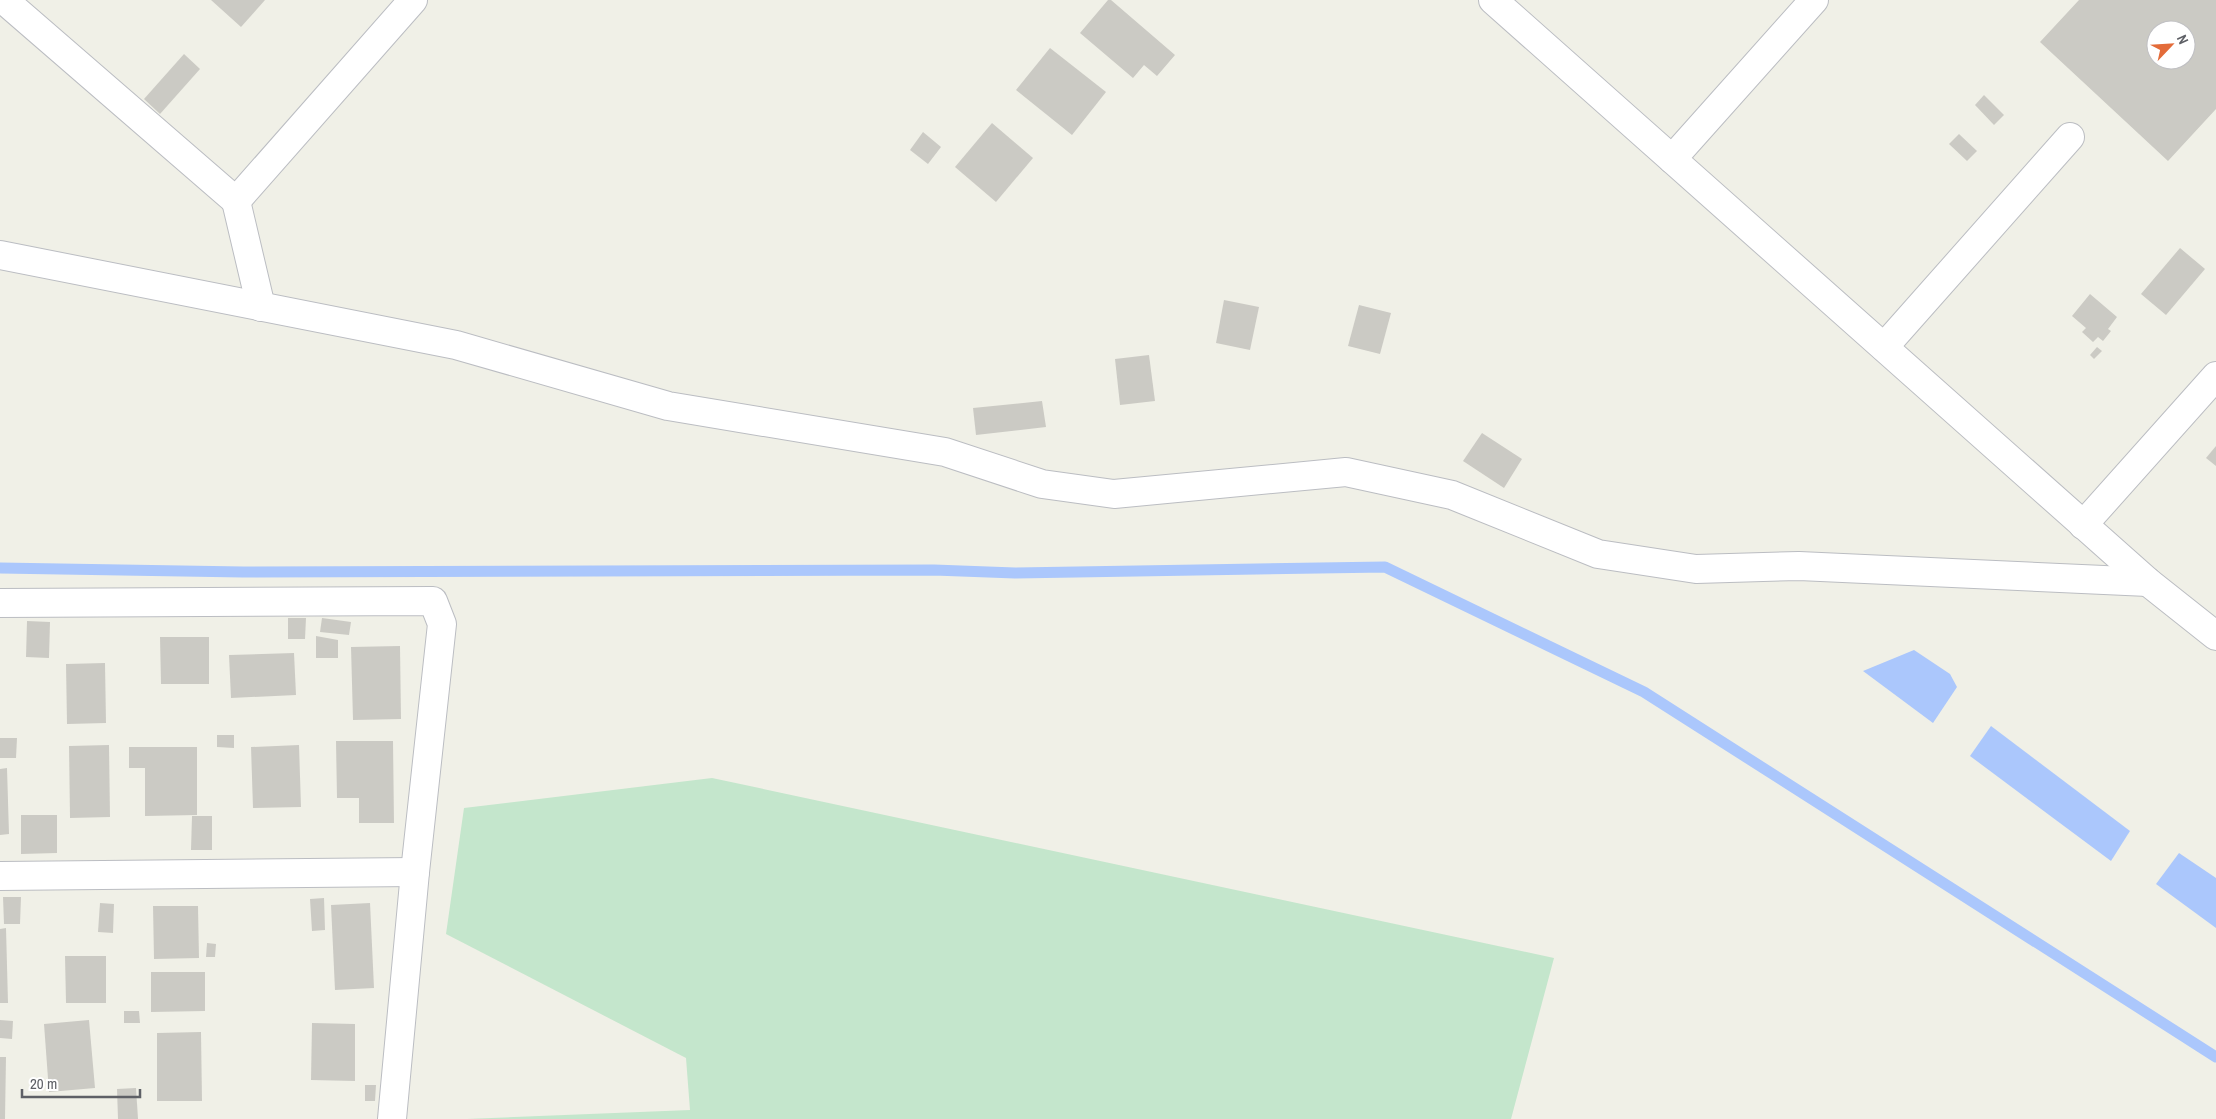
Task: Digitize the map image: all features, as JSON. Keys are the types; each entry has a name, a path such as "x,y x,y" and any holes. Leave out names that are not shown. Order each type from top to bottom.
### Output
{"street":[{"path":"4,0 236,201 261,307"},
{"path":"236,201 413,0"},
{"path":"1493,0 2148,582 2216,636"},
{"path":"1672,159 1814,0"},
{"path":"1884,347 2070,137"},
{"path":"0,255 456,345 668,406 945,452 1042,484 1114,494 1346,472 1452,495 1598,554 1696,569 1799,566 2148,582"},
{"path":"2084,525 2216,376"},
{"path":"0,603 432,601 442,624 415,872 392,1119"},
{"path":"0,876 415,872"}],"green space":[{"path":"712,778 1554,958 1511,1119 467,1119 690,1110 686,1058 446,934 464,808"}],"water":[{"path":"1914,650 1950,674 1957,687 1933,723 1863,671"},
{"path":"1991,726 2130,831 2111,861 1970,756"},
{"path":"2179,853 2216,878 2216,928 2156,884"}],"building":[{"path":"211,0 265,0 241,27"},
{"path":"1108,0 1111,0 1175,55 1157,76 1144,65 1133,78 1080,33"},
{"path":"2079,0 2216,0 2216,109 2168,161 2040,42"},
{"path":"1050,48 1106,92 1072,135 1016,90"},
{"path":"184,54 200,69 160,114 144,99"},
{"path":"1984,95 2004,115 1994,125 1975,105"},
{"path":"992,123 1033,158 996,202 955,167"},
{"path":"923,132 941,147 928,164 910,150"},
{"path":"1959,134 1977,151 1967,161 1949,144"},
{"path":"2180,248 2205,269 2166,315 2141,294"},
{"path":"2090,294 2117,317 2108,329 2111,331 2103,341 2098,337 2093,342 2082,332 2086,328 2072,316"},
{"path":"1224,300 1259,307 1250,350 1216,343"},
{"path":"1359,305 1391,313 1380,354 1348,346"},
{"path":"2097,347 2102,351 2094,359 2090,355"},
{"path":"1149,355 1155,401 1120,405 1115,359"},
{"path":"1042,401 1046,427 976,435 973,408"},
{"path":"1482,433 1522,459 1504,488 1463,461"},
{"path":"2216,446 2216,466 2206,458"},
{"path":"288,618 306,618 305,639 288,639"},
{"path":"322,618 351,622 349,635 320,632"},
{"path":"27,621 50,622 49,658 26,657"},
{"path":"316,636 338,640 338,658 316,658"},
{"path":"160,637 209,637 209,684 161,684"},
{"path":"400,646 401,719 353,720 351,647"},
{"path":"294,653 296,695 231,698 229,655"},
{"path":"105,663 106,723 67,724 66,664"},
{"path":"217,735 234,735 234,748 217,747"},
{"path":"0,738 17,738 16,758 0,758"},
{"path":"336,741 393,741 394,823 359,823 359,798 337,798"},
{"path":"109,745 110,817 70,818 69,746"},
{"path":"299,745 301,807 253,808 251,747"},
{"path":"129,747 197,747 197,815 145,816 145,768 129,768"},
{"path":"7,768 9,834 0,835 0,769"},
{"path":"21,815 57,815 57,853 21,854"},
{"path":"192,816 212,816 212,850 191,850"},
{"path":"3,897 21,897 20,924 4,924"},
{"path":"324,898 325,930 312,931 310,899"},
{"path":"100,903 114,904 113,933 98,932"},
{"path":"370,903 374,988 335,990 331,905"},
{"path":"153,906 198,906 199,958 154,959"},
{"path":"6,928 8,1003 0,1003 0,929"},
{"path":"207,943 216,944 215,957 206,957"},
{"path":"65,956 106,956 106,1003 66,1003"},
{"path":"151,972 205,972 205,1011 151,1012"},
{"path":"124,1011 139,1011 140,1023 124,1023"},
{"path":"0,1020 13,1021 12,1039 0,1038"},
{"path":"89,1020 95,1088 49,1092 44,1024"},
{"path":"312,1023 355,1024 355,1081 311,1080"},
{"path":"201,1032 202,1101 157,1101 157,1033"},
{"path":"0,1057 6,1057 5,1119 0,1119"},
{"path":"365,1085 376,1085 375,1101 365,1101"},
{"path":"136,1088 138,1119 118,1119 117,1089"}],"waterway":[{"path":"0,568 243,572 934,570 1015,573 1385,567 1644,692 2216,1057"}]}
